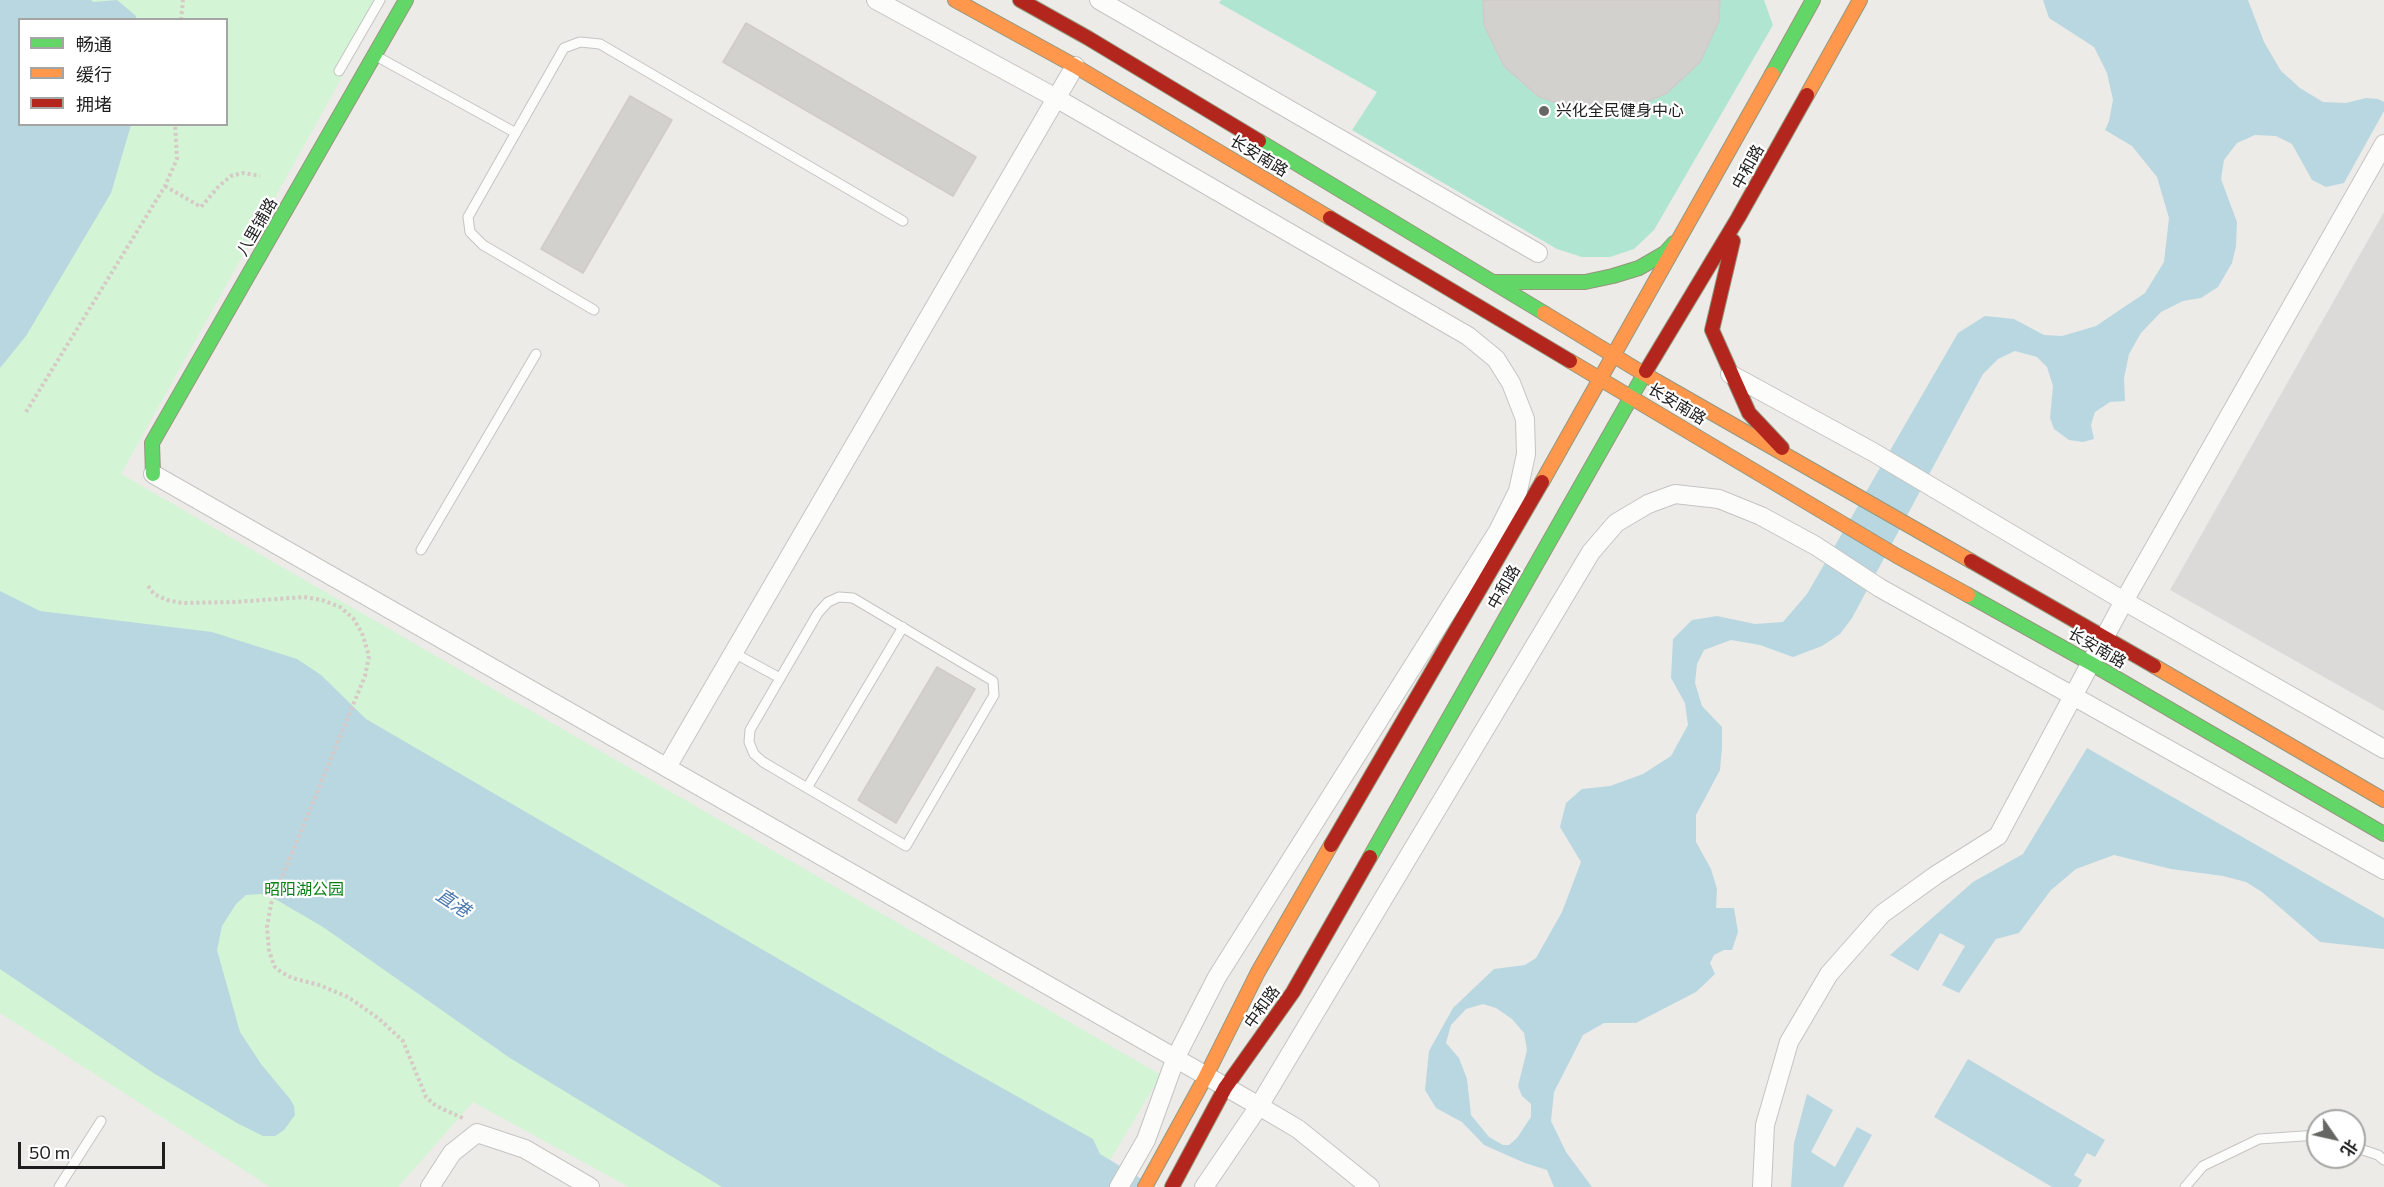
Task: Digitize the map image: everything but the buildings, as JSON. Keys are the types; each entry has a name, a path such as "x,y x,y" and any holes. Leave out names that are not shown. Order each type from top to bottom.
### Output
{"main road":[{"name":"八里铺路","path":"153,474 152,443 406,0"},
{"name":"长安南路","path":"955,0 1075,66 1602,378 1897,556 2092,664 2384,834"},
{"name":"长安南路","path":"1020,0 1088,38 1644,374 2105,637 2384,800"},
{"name":"中和路","path":"1145,1187 1206,1076 1258,972 1602,378 1813,0"},
{"name":"中和路","path":"1172,1187 1225,1088 1293,992 1631,396 1738,218 1860,0"},
{"path":"1738,218 1712,330 1749,413 1797,463"},
{"path":"1493,282 1585,282 1613,276 1638,268 1665,253 1688,227"}],"street":[{"path":"876,0 1056,98 1468,336 1496,359 1511,383 1525,418 1526,454 1518,491 1498,531 1217,977 1176,1057 1146,1140 1119,1187"},
{"path":"1099,0 1538,253"},
{"path":"667,767 1075,66"},
{"path":"1762,1187 1765,1125 1789,1042 1830,974 1882,914 1936,875 1998,836 2124,601 2384,144"},
{"path":"1730,374 1873,452 2124,601 2384,749"},
{"path":"153,474 1176,1057 1298,1129 1370,1187"},
{"path":"1206,1184 1259,1106 1591,552 1617,523 1647,504 1675,494 1719,499 1761,516 1816,546 1880,588 2384,870"},
{"path":"430,1187 452,1153 477,1133 525,1149 590,1187"}],"lane":[{"path":"339,71 380,0"},
{"path":"594,310 483,245 470,232 468,217 564,48 580,42 600,44 903,221"},
{"path":"374,55 516,133"},
{"path":"421,550 536,354"},
{"path":"839,597 853,598 903,627 993,681 994,695 906,846 762,762 754,754 749,742 750,730 818,613 828,602 839,597"},
{"path":"807,788 903,627"},
{"path":"734,653 780,678"},
{"path":"59,1187 101,1121"},
{"path":"2185,1187 2203,1166 2259,1139 2306,1136"},
{"path":"2366,1152 2381,1158 2384,1146"}],"path":[{"path":"181,18 183,0"},
{"path":"26,412 165,186 177,159 175,126"},
{"path":"165,186 201,207 231,176 243,173 260,176"},
{"path":"147,586 154,594 166,600 182,603 235,603 304,597 322,600 340,607 353,618 362,633 369,656 365,676 271,904 267,927 269,950 274,966 292,978 348,998 378,1018 403,1041 426,1097 436,1106 466,1119 477,1133"}],"shaded area":[{"path":"2384,212 2384,711 2170,590"}],"green space":[{"name":"昭阳湖公园","path":"0,0 385,0 121,474 1161,1075 1094,1187 629,1187 473,1102 398,1187 270,1187 0,1013"},
{"name":"兴化全民健身中心","path":"1221,0 1764,0 1773,25 1654,230 1634,249 1610,257 1582,257 1557,249 1352,130 1377,92 1219,3"}],"water":[{"path":"0,0 91,0 93,2 117,0 136,18 18,18 18,126 131,126 111,193 26,336 0,368"},
{"path":"2043,0 2248,0 2264,42 2281,71 2300,88 2323,102 2346,103 2366,98 2378,99 2384,102 2384,111 2344,183 2326,187 2312,180 2292,144 2276,136 2255,135 2237,143 2224,160 2221,179 2237,222 2236,246 2232,263 2218,287 2201,298 2183,301 2161,312 2141,333 2129,354 2124,378 2125,401 2110,402 2095,412 2091,425 2094,439 2083,442 2069,440 2054,429 2050,418 2053,386 2047,367 2037,357 2015,351 1998,359 1983,374 1852,618 1840,634 1822,646 1793,657 1760,645 1731,640 1704,650 1697,664 1695,683 1702,706 1722,727 1722,747 1720,770 1696,815 1696,842 1711,869 1717,889 1716,908 1734,908 1738,932 1732,950 1724,950 1714,955 1710,963 1715,974 1696,992 1636,1023 1604,1023 1583,1035 1554,1092 1551,1121 1566,1152 1592,1187 1554,1187 1547,1170 1484,1145 1462,1122 1436,1108 1425,1090 1429,1051 1453,1008 1494,969 1525,965 1536,958 1562,912 1581,862 1560,827 1566,803 1582,789 1610,786 1643,774 1671,756 1688,725 1685,703 1671,678 1673,639 1692,620 1717,616 1755,624 1783,622 1807,594 1958,333 1985,316 2014,319 2044,335 2062,336 2096,326 2145,293 2164,262 2169,218 2157,177 2132,146 2105,130 2113,100 2107,73 2094,47 2049,18","holes":["1483,1004 1496,1008 1512,1019 1524,1033 1527,1050 1518,1086 1522,1096 1531,1104 1531,1117 1517,1138 1509,1145 1503,1145 1489,1137 1471,1115 1467,1079 1459,1058 1446,1043 1451,1025 1466,1009"]},
{"name":"直港","path":"0,591 40,611 212,632 297,659 321,675 366,719 954,1061 1093,1139 1100,1154 1155,1187 722,1187 510,1058 323,927 270,896 261,894 246,895 236,904 222,926 217,950 240,1032 261,1064 290,1099 295,1115 284,1130 275,1136 263,1136 237,1123 155,1074 0,969"},
{"path":"2087,748 2384,918 2384,949 2320,942 2262,892 2246,882 2223,876 2171,869 2114,855 2076,869 2051,890 2019,933 1996,939 1959,993 1942,985 1965,946 1940,933 1918,971 1890,955 1973,882 2023,854"},
{"path":"1968,1059 2105,1140 2095,1157 2087,1153 2074,1175 2082,1180 2078,1187 2052,1187 1934,1117"},
{"path":"1807,1094 1833,1110 1811,1152 1835,1167 1857,1127 1872,1135 1843,1187 1791,1187 1794,1143"}],"traffic: fast":[{"path":"153,474 152,443 406,0"},
{"path":"1772,74 1813,0"},
{"path":"1259,141 1544,313"},
{"path":"1493,282 1585,282 1613,276 1639,268 1665,253 1674,243"},
{"path":"1370,857 1646,371"},
{"path":"1968,595 2092,664 2384,834"}],"traffic: slow":[{"path":"955,0 1075,66 1330,218"},
{"path":"1807,95 1860,0"},
{"path":"1542,482 1772,74"},
{"path":"1544,313 1644,374 1971,561"},
{"path":"1570,361 1897,556 1968,595"},
{"path":"2154,666 2384,800"},
{"path":"1145,1187 1206,1076 1258,972 1331,845"}],"traffic: jam":[{"path":"1020,0 1088,38 1259,141"},
{"path":"1646,371 1738,218 1807,95"},
{"path":"1330,218 1570,361"},
{"path":"1733,241 1712,330 1749,413 1782,448"},
{"path":"1331,845 1542,482"},
{"path":"1971,561 2154,666"},
{"path":"1172,1187 1225,1088 1293,992 1370,857"}],"place":[{"name":"兴化全民健身中心","path":"1544,111"}]}
